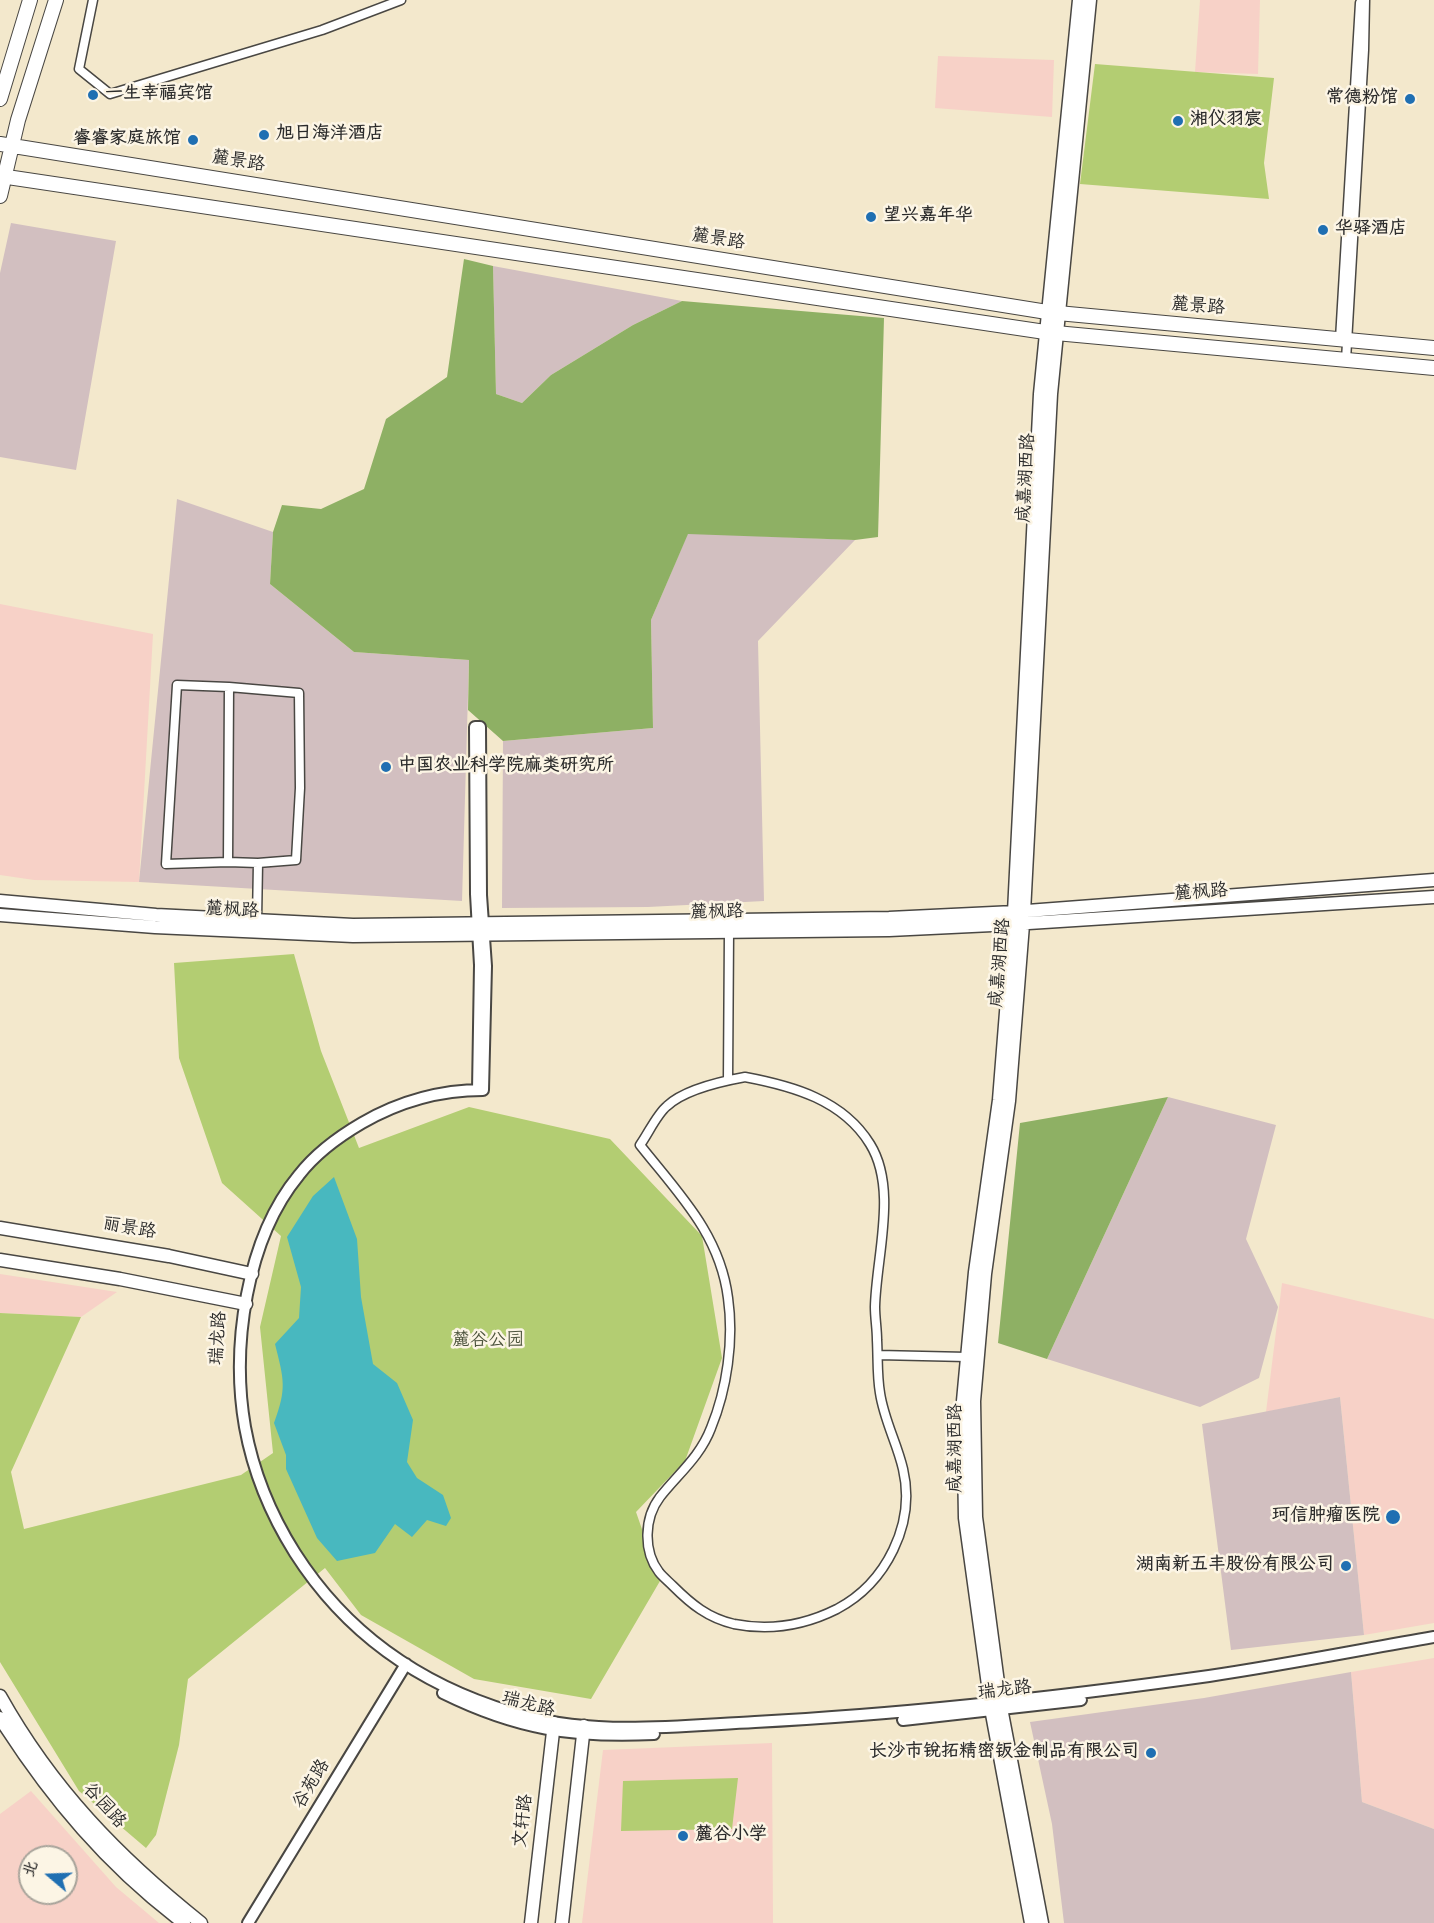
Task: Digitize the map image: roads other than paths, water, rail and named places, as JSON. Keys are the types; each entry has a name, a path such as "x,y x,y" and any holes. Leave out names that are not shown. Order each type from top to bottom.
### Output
{"main road":[{"path":"0,99 30,0"},
{"path":"0,196 6,144 56,0"},
{"name":"咸嘉湖西路","path":"1041,1923 996,1706 976,1517 974,1401 985,1274 1009,1101 1019,917 1040,394 1051,333 1079,0"},
{"name":"咸嘉湖西路","path":"1052,313 1090,0"},
{"name":"麓景路","path":"6,144 1052,313 1434,348"},
{"path":"2,176 1051,333 1434,368"},
{"path":"0,901 156,915 481,929 889,918 1019,917 1434,880"},
{"name":"麓枫路","path":"0,915 155,927 353,936 481,929 729,932 889,930 1019,917 1434,897"},
{"name":"咸嘉湖西路","path":"1019,917 999,1100 975,1272 963,1401 965,1518 1031,1923"},
{"name":"丽景路","path":"0,1228 170,1256 249,1273"},
{"path":"0,1260 120,1279 242,1303"},
{"name":"谷园路","path":"0,1696 30,1744 81,1813 147,1878 201,1923"},
{"name":"谷园路","path":"0,1718 46,1786 72,1818 117,1867 184,1923"},
{"name":"文轩路","path":"531,1923 554,1727"},
{"path":"562,1923 584,1730"}],"street":[{"path":"93,0 79,69 110,94 322,30 401,0"},
{"path":"1346,360 1343,339 1360,0"},
{"path":"1343,339 1364,50 1365,0"},
{"path":"177,685 229,687 299,693 300,788 296,860 258,863 166,864 177,685"},
{"path":"228,862 229,687"},
{"path":"476,727 480,727 481,929 476,894 476,727"},
{"path":"257,920 258,863"},
{"name":"瑞龙路","path":"481,929 481,1087 449,1091 404,1102 358,1125 324,1149 299,1174 279,1204 249,1273 242,1303 234,1352 234,1391 246,1457 258,1491 288,1552 320,1597 354,1634 407,1669 484,1703 554,1727 627,1735 912,1719 1211,1676 1434,1637"},
{"path":"728,1080 729,932"},
{"path":"745,1077 783,1084 819,1097 847,1118 870,1143 881,1168 884,1205 875,1307 879,1391 886,1422 904,1471 904,1523 894,1551 875,1580 849,1602 818,1618 790,1625 766,1627 734,1624 699,1610 657,1570 648,1548 649,1524 657,1500 703,1448 712,1428 720,1401 728,1351 728,1299 717,1252 705,1230 640,1144 666,1106 686,1095 728,1080 745,1077"},
{"path":"878,1355 967,1357"},
{"name":"瑞龙路","path":"996,1706 1212,1682 1434,1644"},
{"name":"谷苑路","path":"248,1923 407,1669"},
{"name":"谷苑路","path":"255,1923 407,1669"}],"water":[{"path":"334,1177 357,1239 361,1297 373,1364 397,1383 413,1420 407,1462 417,1478 443,1495 451,1518 446,1526 427,1520 412,1537 395,1524 375,1553 337,1561 317,1538 286,1469 286,1455 274,1423 281,1401 283,1384 275,1344 299,1318 301,1287 287,1237 313,1196"}],"place":[{"name":"一生幸福宾馆","path":"93,95"},
{"name":"常德粉馆","path":"1410,99"},
{"name":"湘仪羽宸","path":"1178,121"},
{"name":"旭日海洋酒店","path":"264,135"},
{"name":"睿睿家庭旅馆","path":"193,140"},
{"name":"望兴嘉年华","path":"871,217"},
{"name":"华驿酒店","path":"1323,230"},
{"name":"中国农业科学院麻类研究所","path":"386,767"},
{"name":"珂信肿瘤医院","path":"1393,1517"},
{"name":"湖南新五丰股份有限公司","path":"1346,1566"},
{"name":"长沙市锐拓精密钣金制品有限公司","path":"1151,1753"},
{"name":"麓谷小学","path":"683,1836"}],"park label":[{"name":"麓谷公园","path":"488,1342"}]}
